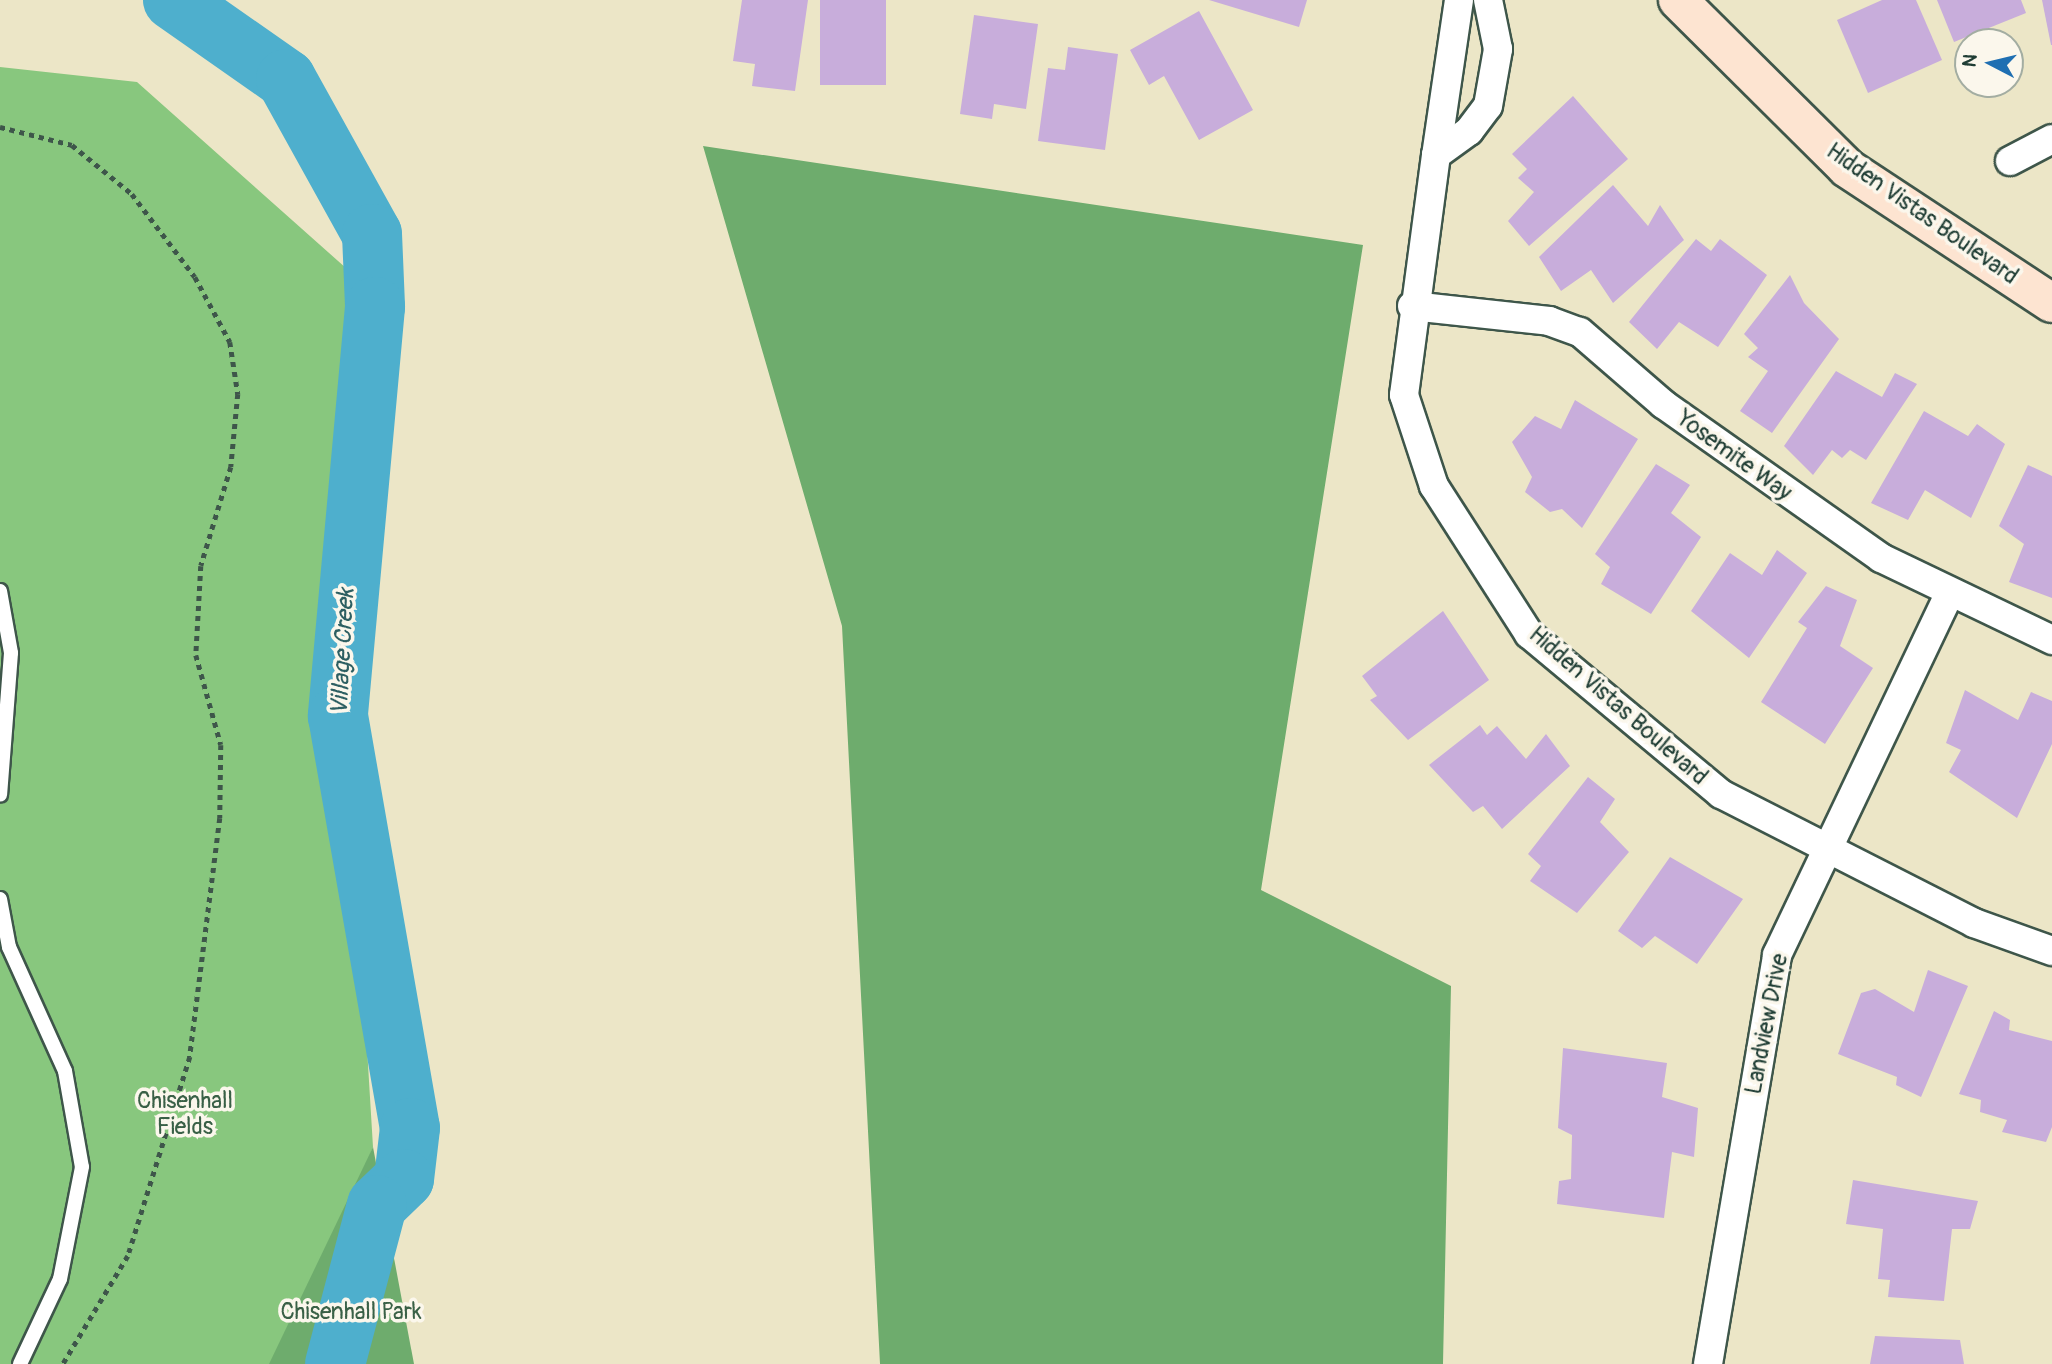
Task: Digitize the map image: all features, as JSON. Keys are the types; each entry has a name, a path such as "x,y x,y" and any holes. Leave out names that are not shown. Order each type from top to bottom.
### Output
{"street":[{"name":"Hidden Vistas Boulevard","path":"1459,0 1412,306 1404,395 1434,486 1529,634 1721,794 1974,923 2052,951"},
{"path":"1436,155 1469,131 1488,106 1498,49 1488,0"},
{"name":"Hidden Vistas Boulevard","path":"1678,0 1847,168 2052,303"},
{"path":"2010,161 2052,139"},
{"name":"Yosemite Way","path":"1412,306 1549,321 1580,332 1662,404 1778,490 1881,558 2052,640"},
{"name":"Landview Drive","path":"1708,1364 1777,954 1830,850 1950,593"}],"lane":[{"path":"0,590 10,653 0,795"},
{"path":"0,899 9,947 65,1071 82,1167 60,1279 20,1364"}],"path":[{"path":"0,127 72,145 132,194 195,277 230,342 238,394 231,467 201,566 196,655 221,745 220,818 190,1057 128,1256 63,1364"}],"green space":[{"name":"Chisenhall Fields","path":"0,67 137,82 365,285 345,685 373,1147 291,1364 0,1364"},
{"path":"703,146 1363,245 1261,890 1451,986 1443,1364 880,1364 842,626"},
{"name":"Chisenhall Park","path":"373,1147 414,1364 269,1364"}],"building":[{"path":"742,0 808,0 795,91 752,86 755,64 733,61"},
{"path":"820,0 886,0 886,85 820,85"},
{"path":"1209,0 1307,0 1299,27"},
{"path":"1882,0 1916,0 1942,60 1868,93 1837,20"},
{"path":"1937,0 2021,0 2026,13 1989,28 1954,28 1954,42"},
{"path":"2042,0 2052,0 2052,45 2051,45"},
{"path":"1199,11 1253,110 1199,140 1164,76 1149,85 1130,50"},
{"path":"974,15 1038,24 1026,109 994,104 992,119 960,114"},
{"path":"1068,47 1118,54 1105,150 1038,141 1048,68 1065,70"},
{"path":"1573,96 1628,159 1529,246 1508,221 1534,192 1518,178 1527,169 1512,154"},
{"path":"1613,185 1648,226 1660,205 1684,240 1613,303 1591,270 1561,291 1539,257"},
{"path":"1696,239 1711,251 1720,239 1767,275 1718,347 1679,322 1657,349 1629,322"},
{"path":"1790,275 1804,303 1839,339 1772,433 1740,411 1768,371 1748,357 1758,348 1744,334"},
{"path":"1836,371 1882,397 1895,373 1917,384 1866,460 1850,450 1842,458 1832,450 1813,475 1784,446"},
{"path":"1575,400 1638,439 1582,528 1562,509 1550,512 1525,492 1532,477 1512,442 1535,416 1561,429"},
{"path":"1924,411 1968,436 1977,424 2005,444 1971,518 1925,490 1908,520 1871,503"},
{"path":"1656,464 1690,485 1671,513 1701,537 1651,614 1601,584 1610,567 1595,554"},
{"path":"2028,465 2052,476 2052,598 2009,582 2024,544 1999,526"},
{"path":"1777,550 1807,573 1749,658 1691,611 1730,553 1762,575"},
{"path":"1826,586 1857,600 1840,646 1873,668 1825,744 1761,702 1807,628 1798,622"},
{"path":"1443,611 1489,680 1408,740 1370,700 1377,696 1362,676"},
{"path":"1965,690 2018,720 2031,692 2052,701 2052,744 2017,818 1949,772 1961,750 1946,743"},
{"path":"1480,725 1487,735 1497,726 1526,759 1546,734 1570,766 1502,829 1483,806 1473,812 1429,765"},
{"path":"1588,777 1615,799 1600,822 1629,852 1577,913 1530,881 1541,866 1528,854"},
{"path":"1670,857 1743,899 1697,964 1655,936 1642,948 1618,931"},
{"path":"1928,970 1968,986 1921,1097 1896,1085 1897,1077 1838,1054 1861,993 1875,989 1914,1012"},
{"path":"1994,1011 2010,1020 2009,1030 2052,1041 2052,1127 2046,1142 2002,1132 2007,1120 1980,1112 1981,1100 1959,1094"},
{"path":"1563,1048 1667,1063 1662,1097 1698,1108 1694,1157 1672,1152 1664,1218 1557,1204 1559,1181 1571,1179 1572,1135 1558,1128"},
{"path":"1853,1180 1978,1201 1970,1229 1952,1229 1944,1301 1888,1297 1890,1280 1878,1279 1883,1229 1846,1224"},
{"path":"1875,1336 1960,1340 1964,1364 1870,1364"}],"waterway":[{"name":"Village Creek","path":"173,0 286,79 372,234 375,307 338,716 410,1128 404,1179 377,1205 335,1364"}]}
